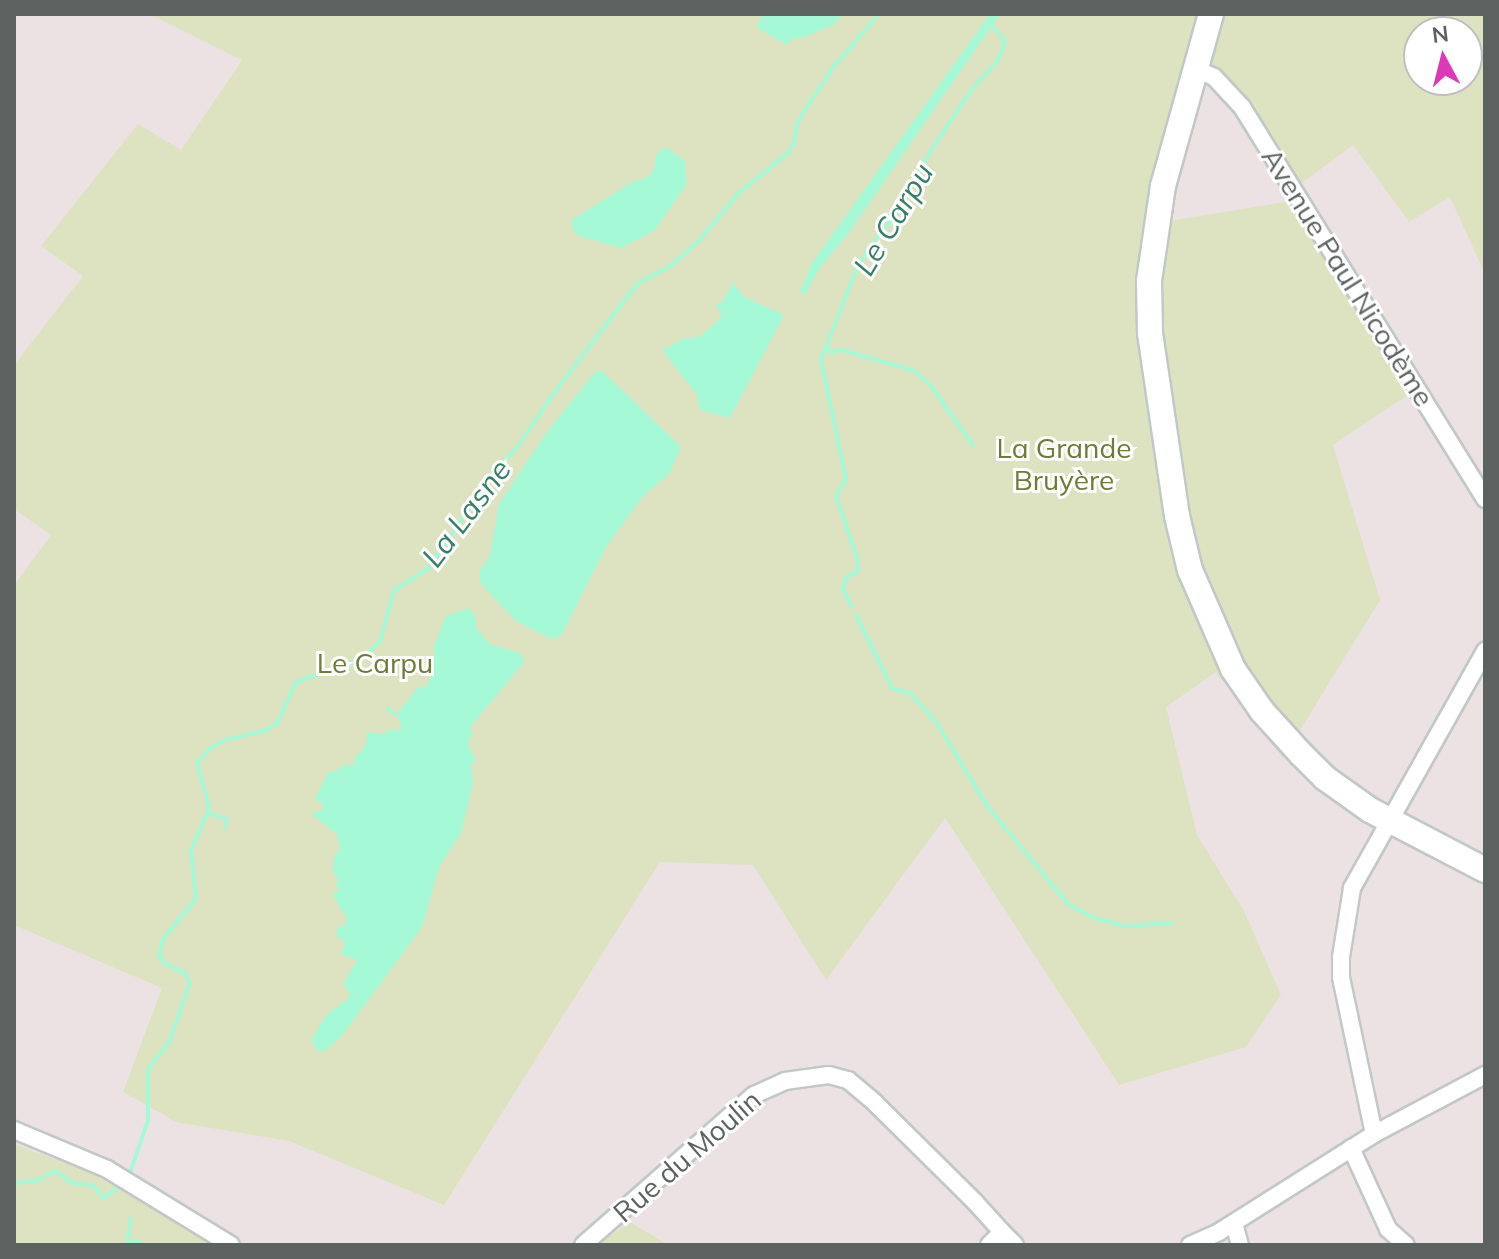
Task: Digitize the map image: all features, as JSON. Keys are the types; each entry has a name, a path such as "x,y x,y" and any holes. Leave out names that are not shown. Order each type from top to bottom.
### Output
{"main road":[{"path":"1211,14 1163,186 1149,281 1150,333 1177,516 1190,570 1233,669 1262,711 1325,778 1388,820 1485,870"}],"street":[{"name":"Avenue Paul Nicodème","path":"1196,69 1214,77 1242,107 1485,499"},
{"path":"1374,1134 1341,977 1341,957 1352,888 1485,651"},
{"name":"Rue du Moulin","path":"583,1245 754,1095 785,1081 829,1075 848,1080 875,1103 1015,1245"},
{"path":"1190,1245 1234,1223 1374,1134 1485,1075"},
{"path":"14,1130 107,1169 231,1245"},
{"path":"1351,1148 1388,1229 1406,1245"},
{"path":"1234,1223 1240,1245"},
{"path":"989,1245 1002,1232"}],"green space":[{"name":"La Grande Bruyère","path":"150,14 1485,14 1485,274 1450,197 1409,222 1353,145 1294,189 1242,107 1196,69 1157,223 1292,201 1408,395 1333,445 1380,600 1283,758 1216,672 1166,707 1197,835 1244,911 1281,995 1246,1047 1119,1085 945,818 826,980 753,865 660,862 444,1205 289,1141 176,1122 123,1092 162,988 14,925 14,585 51,535 14,509 14,365 83,276 41,246 138,124 181,150 242,60"},
{"path":"14,1144 91,1173 220,1245 14,1245"},
{"path":"630,1222 668,1245 597,1245"}],"shaded area":[{"path":"763,14 842,14 836,23 805,37 791,39 787,45 756,27"},
{"path":"990,14 1000,14 848,234 818,270 806,293 799,294 812,263"},
{"path":"666,147 685,161 686,186 654,231 621,248 579,236 572,229 572,220 632,182 648,177 654,170 656,154"},
{"path":"733,283 744,297 784,315 730,418 700,410 697,395 662,350 685,338 699,337 720,319 721,311 715,306 723,301"},
{"path":"596,371 602,371 681,447 669,474 644,495 606,547 561,636 551,639 516,621 480,583 479,572 490,555 499,504 546,433"},
{"path":"469,608 476,618 476,628 490,644 519,653 525,661 470,727 472,733 468,745 476,761 471,764 473,782 461,833 439,867 422,927 341,1037 323,1052 317,1050 311,1040 327,1014 348,999 350,993 343,985 357,960 341,954 345,943 335,934 340,925 345,926 347,918 332,894 339,891 336,882 339,880 332,870 335,854 340,849 337,834 311,814 322,810 323,803 314,800 328,773 345,763 349,766 356,763 353,760 366,745 367,732 383,734 390,729 402,730 399,718 387,711 386,705 397,714 418,687 426,686 434,672 434,646 446,616"}],"waterway":[{"name":"La Lasne","path":"130,1173 148,1120 148,1069 169,1042 190,983 185,973 167,965 159,956 163,939 196,899 191,850 208,812 197,763 210,748 225,740 267,730 278,722 296,682 362,659 380,641 394,590 428,569 497,468 518,446 551,397 637,284 669,267 698,242 739,193 788,153 794,143 797,123 831,70 879,14"},
{"name":"Le Carpu","path":"852,607 843,589 846,577 858,571 857,558 836,496 846,479 821,360 853,278 867,251 900,209 930,152 970,92 998,60 1005,42 992,25"},
{"path":"826,346 831,352 842,350 915,371 931,386 973,445"},
{"name":"Le Carpu","path":"856,615 892,688 910,693 936,722 987,806 1068,904 1091,917 1125,926 1172,923"},
{"path":"208,813 227,819 225,828"},
{"name":"La Lasne","path":"14,1183 36,1181 55,1171 73,1183 93,1185 103,1198 118,1188"},
{"path":"127,1245 131,1218"},
{"path":"128,1245 136,1241 142,1245"}]}
